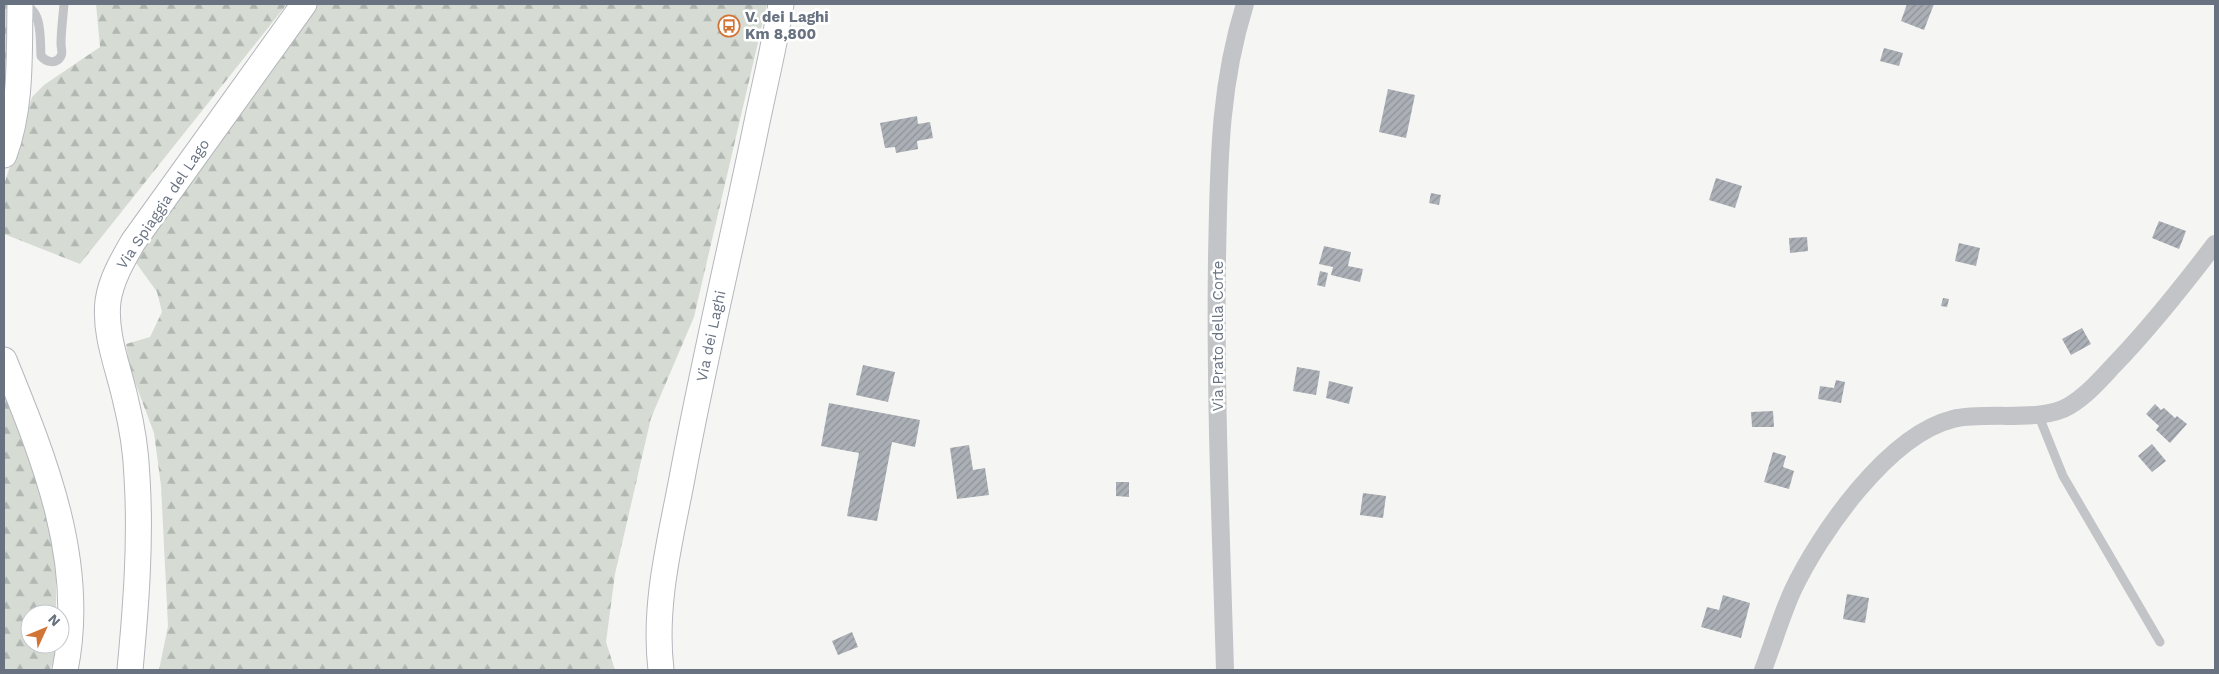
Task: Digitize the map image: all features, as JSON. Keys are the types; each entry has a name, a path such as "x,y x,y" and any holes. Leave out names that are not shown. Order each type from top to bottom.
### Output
{"street":[{"name":"Via Spiaggia del Lago","path":"130,670 136,579 137,476 132,426 110,334 108,302 111,287 117,271 133,242 260,62 304,4"},
{"name":"Via dei Laghi","path":"662,670 659,626 662,588 710,339 733,243 781,4"},
{"name":"Via Prato della Corte","path":"1224,670 1216,330 1219,139 1226,81 1245,4"},
{"path":"4,155 11,134 16,103 20,5"},
{"path":"1763,670 1792,594 1811,555 1844,509 1883,464 1917,435 1943,422 1978,416 2038,414 2058,411 2069,406 2092,388 2166,308 2215,244"},
{"path":"4,360 36,438 51,483 63,532 71,601 71,629 65,670"}],"lane":[{"path":"20,5 30,8 35,14 40,34 41,56 46,61 53,62 59,59 62,52 61,33 64,4"},
{"path":"2038,414 2064,476 2160,642"}],"green space":[{"path":"4,4 13,4 4,126"},
{"path":"96,4 287,4 80,264 4,234 4,185 32,97 44,85 100,47"},
{"path":"317,4 767,4 694,317 651,418 615,574 606,642 615,670 159,670 168,626 161,486 154,433 130,369 126,344 150,337 162,312 157,292 134,260"},
{"path":"4,392 29,457 56,551 56,604 20,604 20,654 56,655 50,670 4,670"}],"building":[{"path":"1907,4 1934,4 1924,30 1901,21"},
{"path":"1884,48 1903,53 1899,66 1880,61"},
{"path":"1388,89 1415,95 1406,138 1379,132"},
{"path":"917,116 918,124 930,122 933,138 917,141 918,149 896,153 895,147 885,148 880,123"},
{"path":"1716,178 1742,186 1735,208 1709,200"},
{"path":"1431,193 1441,195 1439,205 1429,203"},
{"path":"2159,221 2186,231 2179,249 2152,238"},
{"path":"1807,237 1808,251 1790,253 1789,238"},
{"path":"1959,243 1980,248 1976,266 1955,261"},
{"path":"1324,246 1351,252 1348,266 1363,269 1360,282 1331,275 1333,267 1319,264"},
{"path":"1320,271 1328,273 1325,287 1317,285"},
{"path":"1943,298 1949,299 1947,307 1941,306"},
{"path":"2082,328 2091,344 2071,355 2062,339"},
{"path":"863,365 895,372 888,402 856,395"},
{"path":"1297,367 1320,371 1316,395 1293,391"},
{"path":"1836,380 1845,382 1841,403 1818,399 1820,386 1834,388"},
{"path":"1329,381 1353,387 1349,404 1326,398"},
{"path":"829,403 920,420 915,447 892,442 877,521 847,516 859,453 821,446"},
{"path":"2155,404 2161,410 2164,408 2175,418 2177,416 2187,424 2170,443 2156,430 2159,426 2146,414"},
{"path":"1773,411 1774,427 1752,427 1751,412"},
{"path":"2152,444 2166,461 2152,472 2138,456"},
{"path":"969,445 973,470 985,468 989,495 957,499 950,448"},
{"path":"1773,452 1786,456 1783,467 1794,471 1789,489 1764,482"},
{"path":"1116,482 1129,482 1129,497 1116,496"},
{"path":"1363,493 1386,496 1383,518 1360,515"},
{"path":"1847,594 1869,598 1865,623 1843,619"},
{"path":"1723,595 1750,603 1741,638 1701,627 1707,607 1719,610"},
{"path":"852,632 858,647 838,655 832,641"}],"place":[{"name":"V. dei Laghi Km 8,800","path":"729,26"}]}
